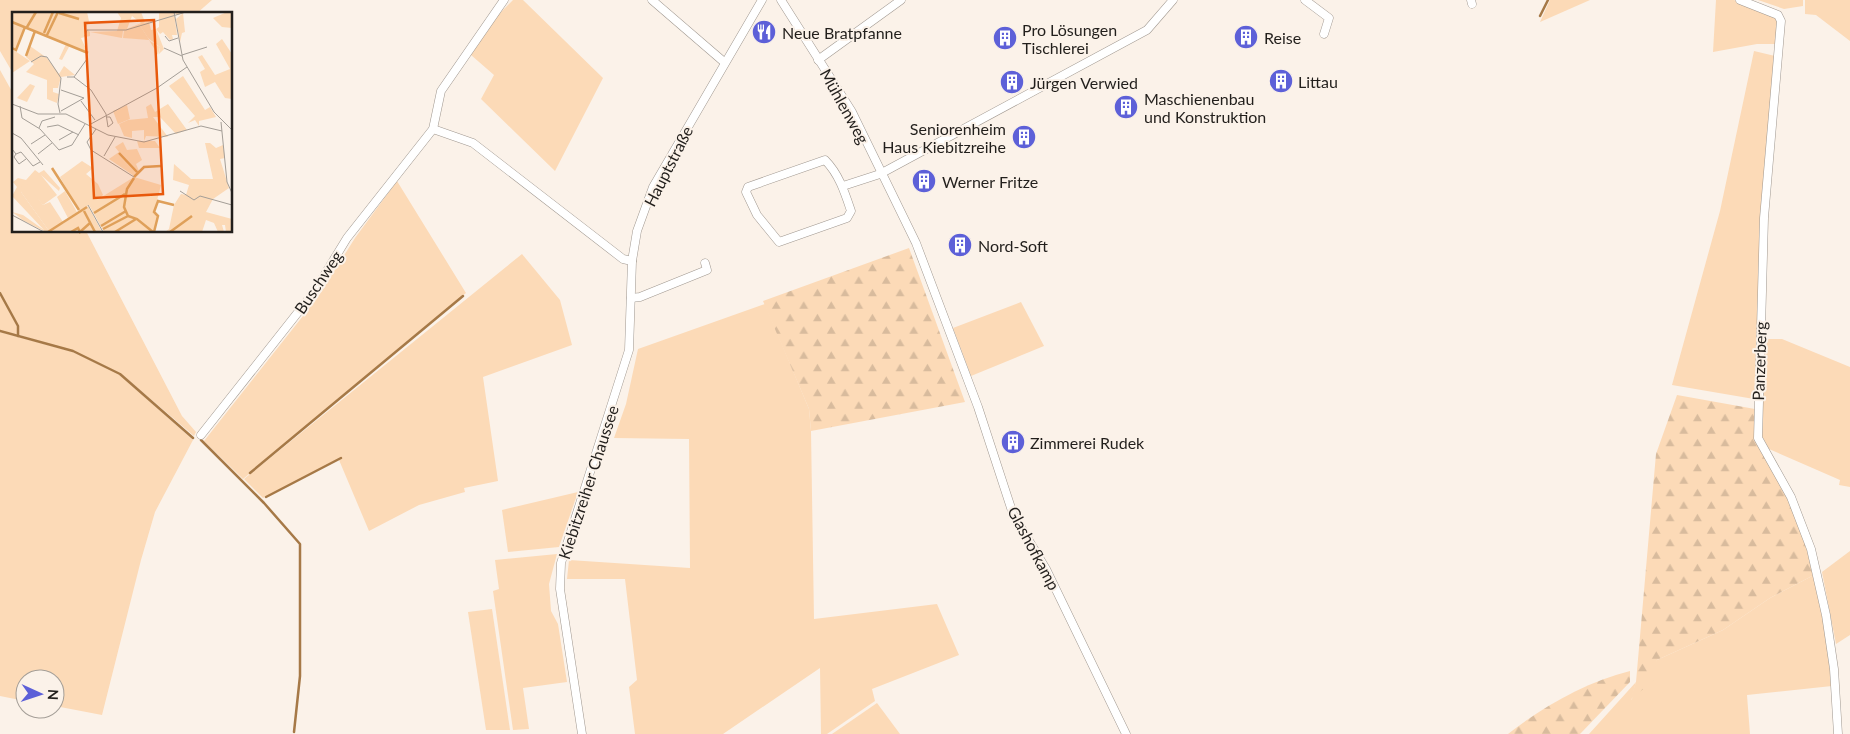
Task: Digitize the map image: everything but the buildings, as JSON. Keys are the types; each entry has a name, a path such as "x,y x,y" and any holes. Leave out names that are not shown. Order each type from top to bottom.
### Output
{"street":[{"name":"Buschweg","path":"201,435 314,292 347,238 434,129 441,91 504,0"},
{"path":"652,0 724,62"},
{"name":"Hauptstraße","path":"629,350 632,261 637,231 653,187 724,62 762,0"},
{"name":"Mühlenweg","path":"781,0 852,112 880,174 916,243"},
{"path":"818,60 902,0"},
{"path":"843,186 880,174 1147,30 1173,0"},
{"path":"1305,0 1328,18 1324,34"},
{"name":"Panzerberg","path":"1740,0 1778,15 1781,20 1764,218 1758,438 1791,497 1811,549 1826,615 1834,669 1838,734"},
{"path":"434,129 473,143 623,260 632,261"},
{"path":"825,160 832,167 843,186 851,211 848,218 779,242 757,215 746,192 748,187 825,160"},
{"name":"Glashofkamp","path":"916,243 978,407 1013,514 1046,569 1126,734"},
{"path":"631,298 640,297 707,270 705,263"},
{"name":"Kiebitzreiher Chaussee","path":"582,734 560,589 562,563 629,350"}],"green space":[{"path":"0,0 212,0 198,12 12,12 12,72 0,51"},
{"path":"513,0 523,0 603,78 555,171 481,99 494,75 471,55 493,20"},
{"path":"1550,0 1590,0 1540,22"},
{"path":"1716,0 1734,0 1775,17 1778,22 1776,44 1757,44 1713,52"},
{"path":"1758,0 1803,0 1803,6 1784,9"},
{"path":"1805,0 1850,0 1850,41 1816,15 1805,14"},
{"path":"1754,51 1775,56 1762,217 1754,399 1672,385 1720,211"},
{"path":"0,70 12,91 12,232 87,232 182,416 196,432 194,436 120,373 73,351 19,335 19,326 0,291"},
{"path":"397,181 466,293 243,479 204,441 318,297 355,238"},
{"path":"909,248 965,402 811,431 809,409 763,301"},
{"path":"522,254 560,300 572,345 483,377 498,481 464,488 465,492 419,505 369,531 339,460 342,458 263,498 244,479"},
{"path":"0,294 17,326 18,335 0,331"},
{"path":"1021,302 1044,346 971,376 953,328"},
{"path":"765,304 809,409 814,619 937,604 959,655 872,689 875,701 827,734 821,734 820,668 723,734 635,734 629,687 637,680 625,579 567,579 569,560 690,568 689,439 614,438 626,404 638,349"},
{"path":"0,332 73,352 119,374 193,440 155,512 102,715 65,708 65,669 15,669 15,699 0,696"},
{"path":"1764,339 1782,339 1850,367 1850,487 1839,485 1840,480 1769,449 1762,436"},
{"path":"1677,395 1755,409 1757,438 1788,497 1808,548 1814,575 1770,598 1723,630 1657,660 1653,681 1630,700 1636,682 1656,454"},
{"path":"578,492 559,547 508,552 502,510"},
{"path":"1850,551 1850,635 1836,644 1822,572"},
{"path":"557,554 549,584 551,611 558,624 567,682 523,688 529,729 513,730 493,591 499,589 495,560"},
{"path":"1814,575 1823,615 1832,686 1747,695 1750,734 1589,734 1636,682 1631,700 1657,660 1723,630 1770,598"},
{"path":"492,609 510,730 486,730 468,612"},
{"path":"1630,671 1630,682 1580,734 1508,734 1566,696 1597,682"},
{"path":"877,703 900,734 832,734"}],"waterway":[{"path":"1540,16 1548,0"},
{"path":"0,293 18,326 18,336"},
{"path":"250,473 463,296"},
{"path":"0,331 73,351 120,374 193,438"},
{"path":"201,440 264,503 300,544 300,676 294,732"},
{"path":"266,497 341,458"}],"place":[{"name":"Neue Bratpfanne","path":"764,32"},
{"name":"Reise","path":"1246,37"},
{"name":"Pro Lösungen Tischlerei","path":"1005,38"},
{"name":"Littau","path":"1281,81"},
{"name":"Jürgen Verwied","path":"1012,82"},
{"name":"Maschienenbau und Konstruktion","path":"1126,107"},
{"name":"Seniorenheim Haus Kiebitzreihe","path":"1024,137"},
{"name":"Werner Fritze","path":"924,181"},
{"name":"Nord-Soft","path":"960,245"},
{"name":"Zimmerei Rudek","path":"1013,442"}]}
